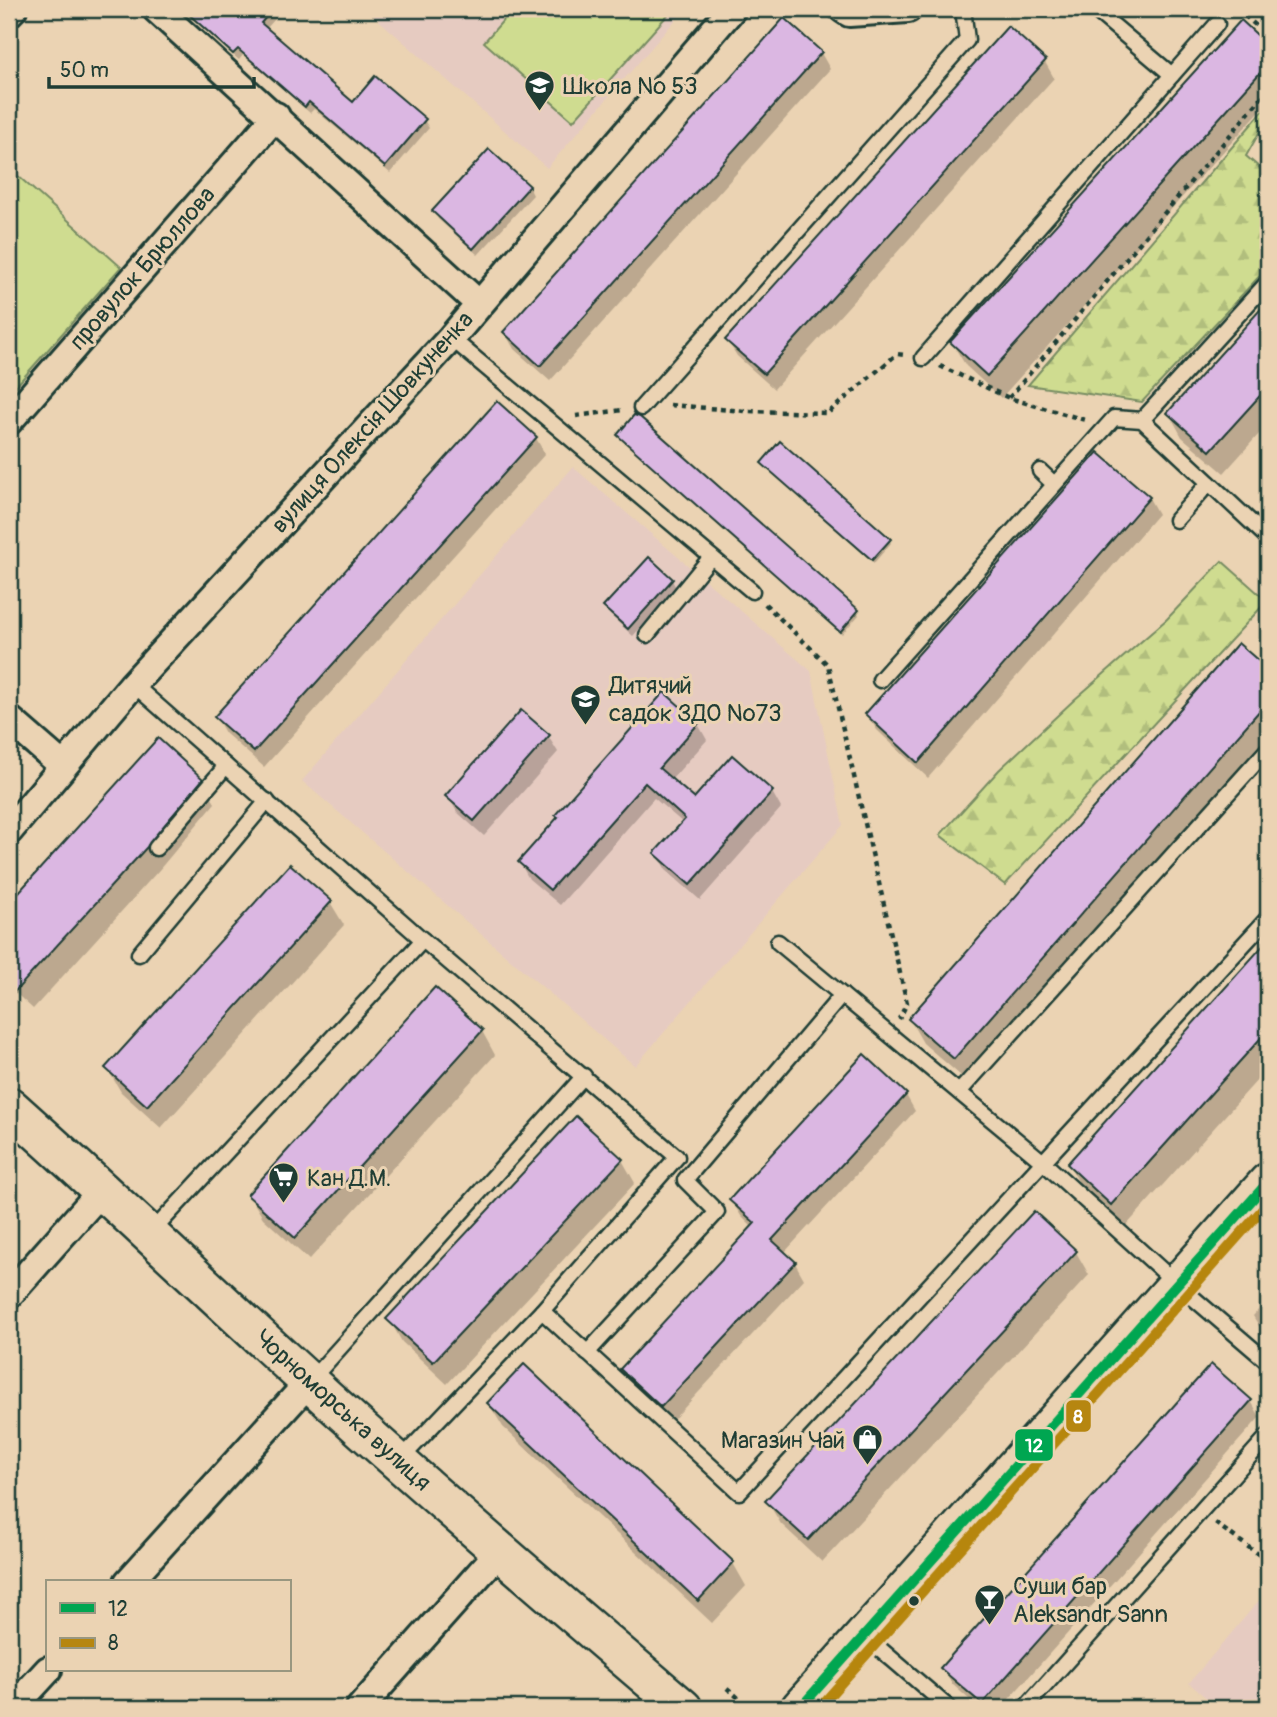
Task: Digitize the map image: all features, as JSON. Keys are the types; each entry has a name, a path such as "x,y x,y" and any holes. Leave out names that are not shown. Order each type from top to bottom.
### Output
{"street":[{"path":"9,13 13,9"},
{"path":"156,9 479,304"},
{"name":"вулиця Олексія Шовкуненка","path":"9,831 133,684 451,338 732,9"},
{"path":"843,9 849,13 908,9"},
{"name":"провулок Брюллова","path":"9,421 276,116"},
{"path":"9,719 63,766"},
{"name":"Чорноморська вулиця","path":"9,1106 151,1233 309,1382 499,1552 683,1708"},
{"path":"800,1708 1268,1182"},
{"path":"9,1295 103,1189"},
{"path":"130,1580 309,1382"},
{"path":"360,1708 499,1552"},
{"path":"13,1708 46,1672"}],"lane":[{"path":"641,408 967,40 962,9"},
{"path":"1094,9 1172,75"},
{"path":"923,358 1217,23"},
{"path":"1142,420 1268,282"},
{"path":"451,338 752,592"},
{"path":"880,680 1114,418 1142,420 1268,538"},
{"path":"1040,471 1054,484"},
{"path":"1176,520 1209,483"},
{"path":"647,635 711,557"},
{"path":"133,684 424,940 677,1157 542,1311 399,1461"},
{"path":"959,1092 1268,749"},
{"path":"156,848 226,766"},
{"path":"139,954 267,801"},
{"path":"542,1311 739,1492 1268,918"},
{"path":"151,1233 424,940"},
{"path":"778,942 1043,1162 1177,1284 1268,1362"},
{"path":"587,1353 717,1212 685,1180 842,995"},
{"path":"309,1382 584,1076"},
{"path":"1025,1708 1268,1436"},
{"path":"864,1635 949,1708"}],"path":[{"path":"1237,9 1268,36"},
{"path":"1009,398 1268,90"},
{"path":"548,419 672,404 745,411 828,413 897,354 923,358 1009,398 1106,426"},
{"path":"752,592 828,665 906,1003 892,1036"},
{"path":"1200,1512 1268,1561"},
{"path":"727,1688 750,1708"}],"shaded area":[{"name":"Школа № 53","path":"366,9 685,9 547,168"},
{"name":"Дитячий садок ЗДО №73","path":"573,467 811,671 843,825 635,1066 302,781"},
{"path":"1268,1590 1268,1708 1218,1708 1189,1683"}],"green space":[{"path":"513,9 673,9 573,121 484,42"},
{"path":"1268,105 1268,117 1246,156 1268,175 1268,267 1142,402 1028,385"},
{"path":"9,168 121,267 9,394"},
{"path":"1222,561 1267,601 1005,885 940,835 999,770 1167,619"}],"building":[{"path":"183,9 273,9 261,23 353,102 375,76 426,119 385,167 309,102 305,107 238,49 233,54"},
{"path":"784,18 822,52 540,366 503,332"},
{"path":"1241,20 1268,45 1268,64 987,376 950,342"},
{"path":"1008,26 1046,60 764,374 725,340"},
{"path":"489,149 530,186 473,249 432,211"},
{"path":"1268,301 1268,387 1210,451 1167,413"},
{"path":"497,401 537,437 254,752 214,717"},
{"path":"634,415 640,417 859,610 840,632 617,435"},
{"path":"780,441 891,539 872,560 761,463"},
{"path":"1098,452 1150,497 918,763 865,714"},
{"path":"649,557 673,579 628,629 603,607"},
{"path":"1238,643 1268,669 1268,701 954,1059 908,1019"},
{"path":"664,692 699,723 659,768 694,798 732,755 773,791 690,885 654,853 685,819 645,783 550,890 518,862 558,817 555,815"},
{"path":"521,710 550,735 474,821 445,796"},
{"path":"158,738 203,779 147,847 9,998 9,903"},
{"path":"290,864 332,901 147,1106 105,1068"},
{"path":"1268,940 1268,1030 1111,1205 1067,1164"},
{"path":"435,987 483,1030 295,1238 247,1195"},
{"path":"864,1054 907,1094 772,1240 796,1262 661,1407 620,1369 755,1223 729,1200"},
{"path":"576,1116 623,1159 433,1362 386,1319"},
{"path":"1034,1211 1077,1251 808,1540 765,1501"},
{"path":"524,1364 734,1562 698,1601 487,1403"},
{"path":"1211,1364 1252,1400 982,1704 940,1668"}],"transit line":[{"name":"12","path":"800,1708 1268,1182"},
{"name":"8","path":"819,1708 1268,1203"}],"place":[{"name":"Школа № 53","path":"540,113"},
{"name":"Дитячий садок ЗДО №73","path":"586,726"},
{"name":"Кан Д.М.","path":"284,1205"},
{"name":"Магазин Чай","path":"868,1467"},
{"name":"Суши бар Aleksandr Sann","path":"990,1627"}]}
